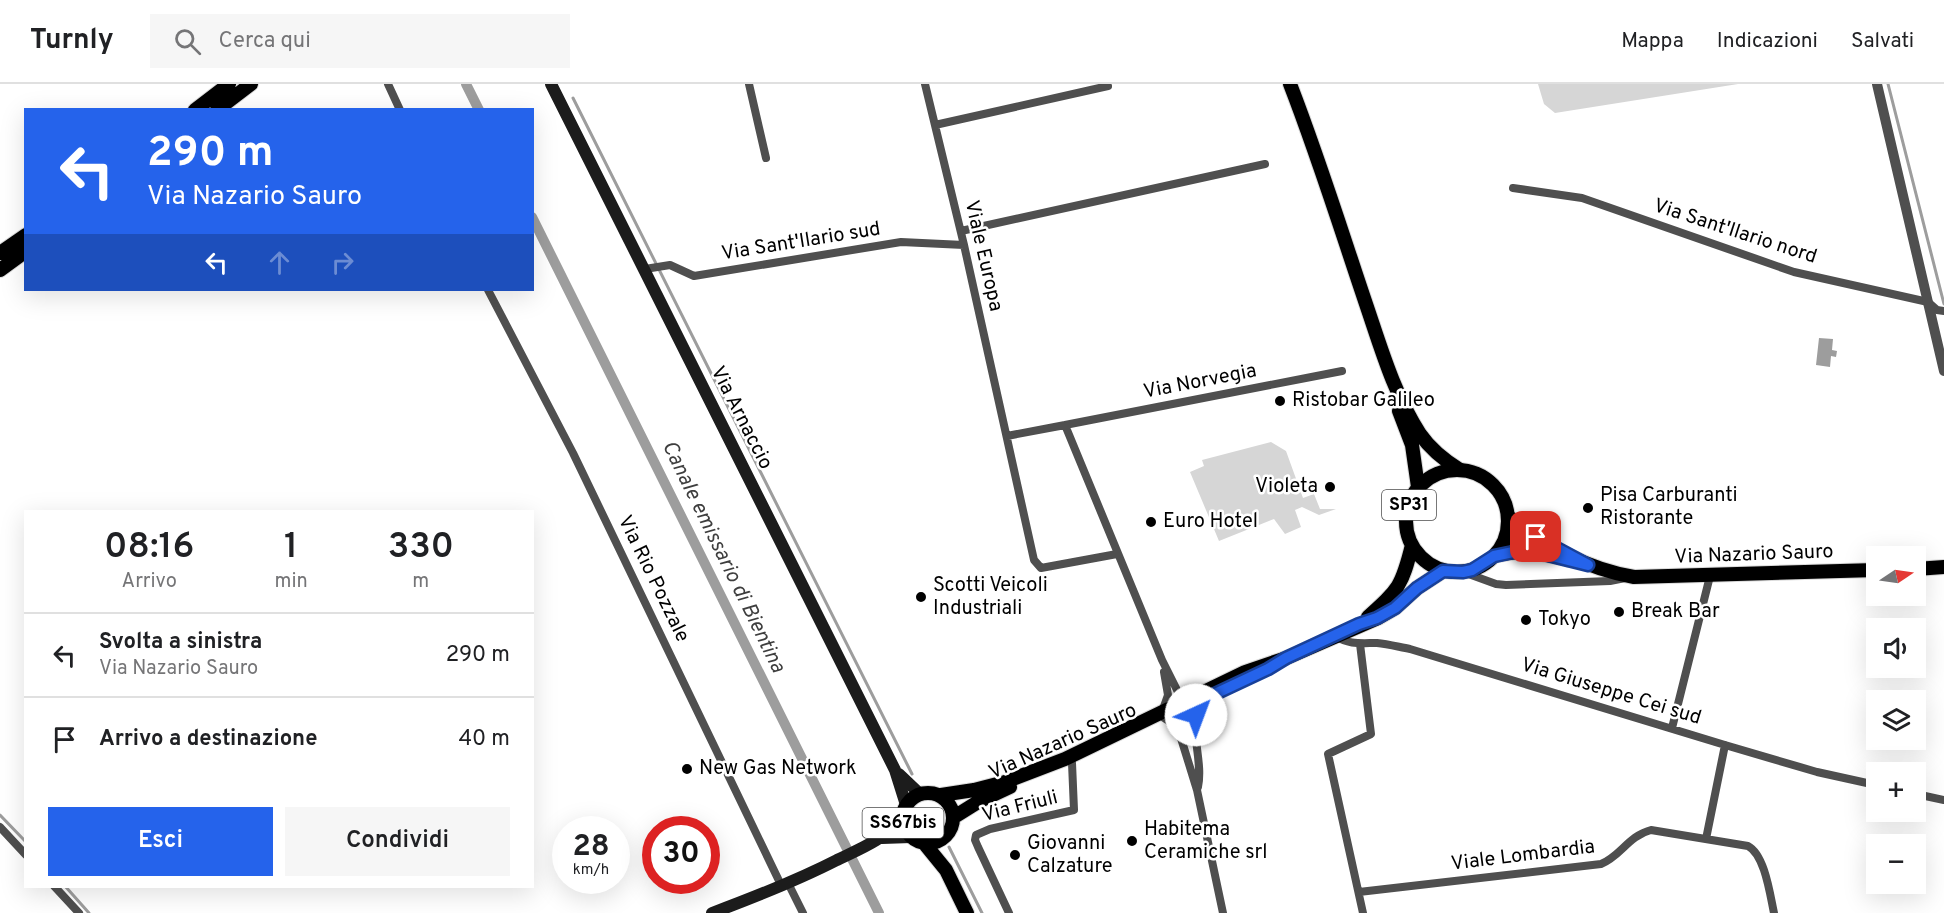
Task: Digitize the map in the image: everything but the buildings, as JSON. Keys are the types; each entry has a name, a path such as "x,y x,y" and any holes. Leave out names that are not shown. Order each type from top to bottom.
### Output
{"main road":[{"path":"198,108 229,84"},
{"path":"220,108 251,84"},
{"name":"Via Arnaccio","path":"551,84 648,269 896,770 904,811"},
{"path":"1283,84 1362,317 1408,433 1414,454 1418,487"},
{"name":"Via Nazario Sauro","path":"1290,84 1395,385 1419,433 1430,448 1446,462 1490,482 1500,494 1508,516 1527,532 1588,565"},
{"path":"0,253 24,236"},
{"path":"0,270 24,252"},
{"name":"SP31","path":"1418,487 1437,473 1460,470"},
{"name":"Via Nazario Sauro","path":"1359,624 1395,591 1405,574 1412,545 1407,532 1406,516 1410,501 1418,487"},
{"path":"1494,556 1506,538 1508,516"},
{"name":"SP31","path":"1412,545 1422,558 1443,571"},
{"name":"Via Nazario Sauro","path":"941,795 974,790 1042,768 1202,700 1286,658 1388,612 1417,588 1443,571 1463,572 1478,568 1494,556 1507,552 1528,551 1634,577 1866,570"},
{"path":"1926,568 1944,567"},
{"name":"Via Nazario Sauro","path":"954,817 978,802 1072,763 1228,681 1264,664 1286,658"},
{"name":"Via Arnaccio","path":"896,770 920,794"},
{"name":"SS67bis","path":"918,840 941,840 949,832 954,817 951,805 941,795 930,792 913,797 904,811 904,826 946,870"},
{"path":"712,913 785,885 879,839 904,811"},
{"path":"879,839 918,840"},
{"name":"SS67bis","path":"941,840 946,870 967,913"}],"street":[{"path":"388,84 399,108"},
{"path":"749,84 766,158"},
{"name":"Viale Europa","path":"925,84 961,231 1034,560 1041,568 1117,554"},
{"path":"935,125 1079,88 1108,86 1107,84"},
{"path":"1877,84 1944,371"},
{"path":"961,231 1265,164"},
{"name":"Via Sant'Ilario nord","path":"1513,188 1582,198 1794,272 1928,302 1941,311"},
{"name":"Via Sant'Ilario sud","path":"648,269 670,265 694,276 901,242 964,245"},
{"name":"Via Rio Pozzale","path":"489,291 573,453 785,885 803,913"},
{"name":"Via Norvegia","path":"1065,424 1342,371"},
{"path":"1007,436 1065,424 1117,554 1177,691 1181,695 1228,681"},
{"name":"Via Nazario Sauro","path":"1463,572 1496,584 1506,585 1610,581 1634,577"},
{"path":"1671,728 1710,576"},
{"name":"Via Giuseppe Cei sud","path":"1335,636 1343,641 1360,644 1385,644 1410,649 1817,772 1866,783"},
{"path":"1360,644 1371,734 1328,754 1363,913"},
{"path":"1162,660 1168,695 1162,716 1179,730 1197,790 1223,913"},
{"path":"1197,790 1200,768 1196,715 1202,700"},
{"path":"1706,839 1725,745"},
{"name":"Via Friuli","path":"1009,913 978,847 976,835 990,829 1074,810 1072,763"},
{"path":"1926,796 1944,800"},
{"path":"0,827 24,853"},
{"name":"Viale Lombardia","path":"1359,892 1601,864 1610,860 1635,836 1651,830 1748,846 1754,849 1760,859 1774,913"},
{"path":"56,888 79,913"}],"shaded area":[{"path":"1538,84 1738,84 1555,113 1544,104"},
{"path":"1819,338 1833,339 1832,350 1837,351 1836,357 1831,356 1830,367 1816,365"},
{"path":"1271,442 1286,451 1303,498 1314,494 1320,509 1336,509 1319,515 1302,507 1295,510 1301,527 1285,534 1274,519 1219,541 1190,472 1204,466 1202,460"}],"waterway":[{"name":"Canale emissario di Bientina","path":"466,84 478,108"},
{"path":"1888,84 1944,304"},
{"path":"573,98 912,774"},
{"name":"Canale emissario di Bientina","path":"534,221 879,913"},
{"path":"0,815 24,840"},
{"path":"949,847 982,913"},
{"path":"67,888 89,913"}],"place":[{"name":"Ristobar Galileo","path":"1280,401"},
{"name":"Violeta","path":"1330,487"},
{"name":"Pisa Carburanti Ristorante","path":"1588,508"},
{"name":"Euro Hotel","path":"1151,522"},
{"name":"Scotti Veicoli Industriali","path":"921,597"},
{"name":"Break Bar","path":"1619,612"},
{"name":"Tokyo","path":"1526,620"},
{"name":"New Gas Network","path":"687,769"},
{"name":"Habitema Ceramiche srl","path":"1132,841"},
{"name":"Giovanni Calzature","path":"1015,855"}],"route":[{"path":"1196,715 1202,700 1286,658 1377,618 1395,608 1417,588 1443,571 1472,570 1494,556 1518,551 1536,552 1588,565 1536,537"}]}
